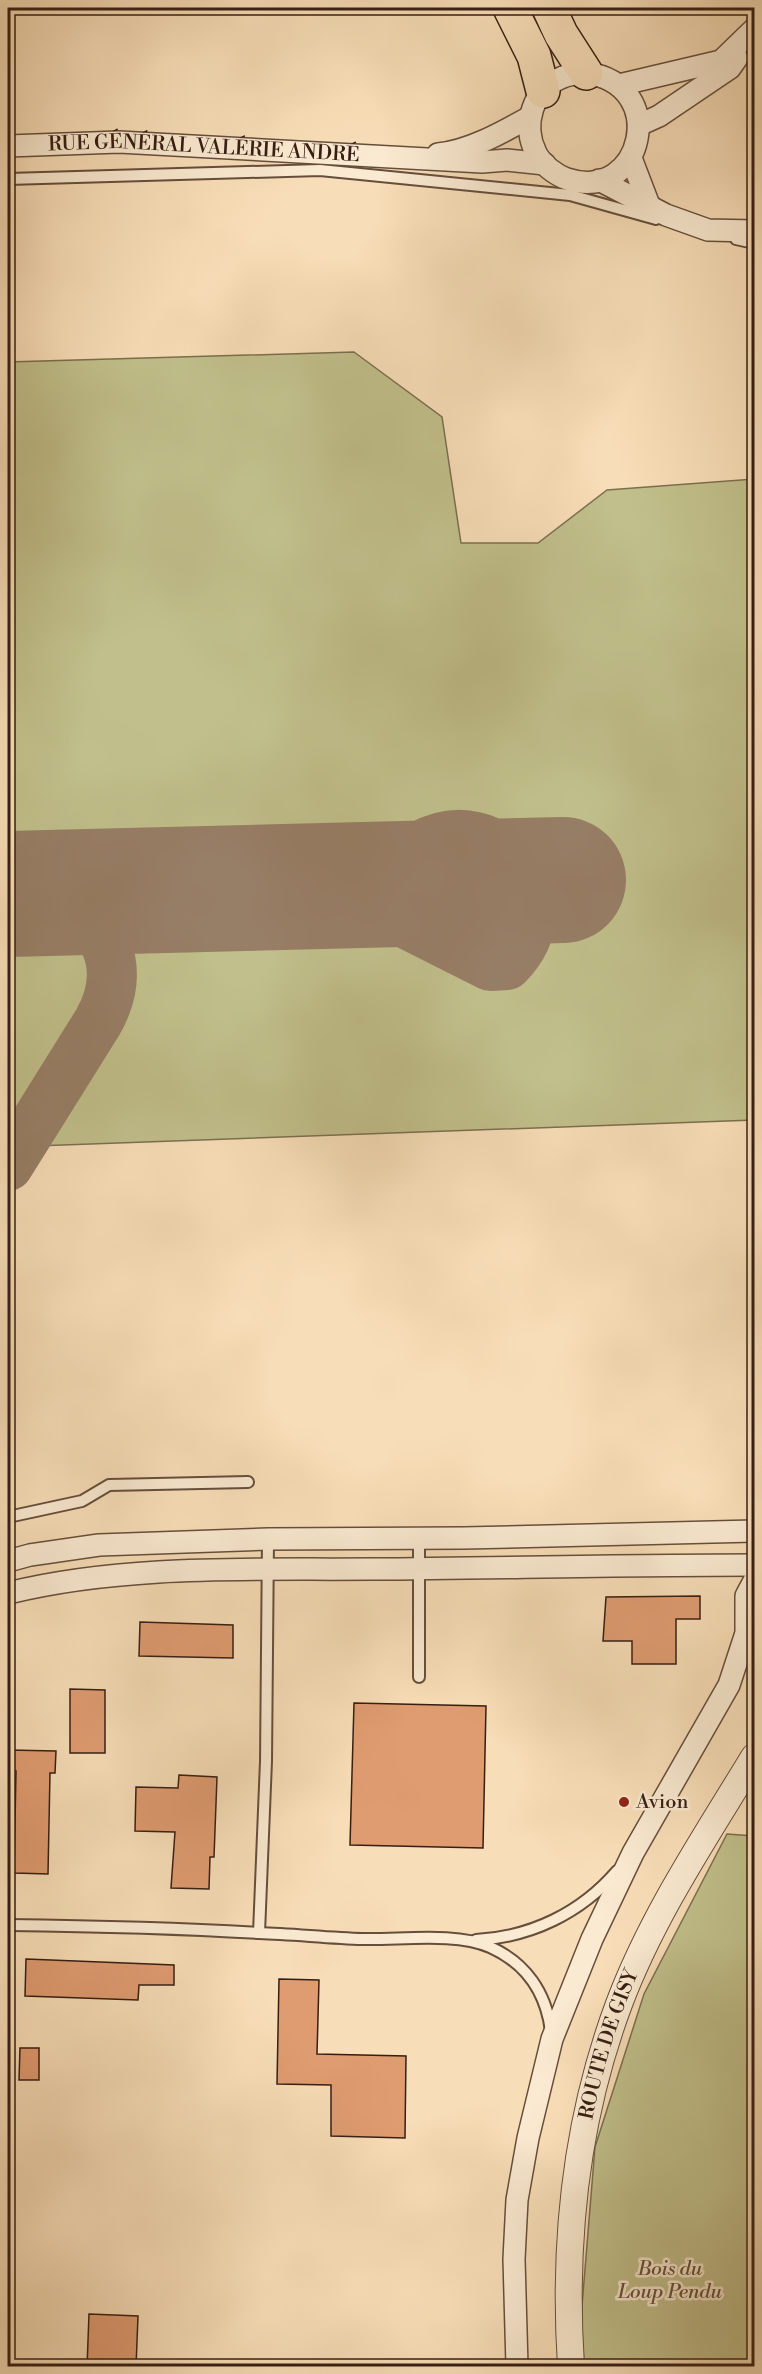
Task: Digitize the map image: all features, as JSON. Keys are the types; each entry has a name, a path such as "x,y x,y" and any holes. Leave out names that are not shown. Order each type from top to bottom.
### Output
{"highway":[{"path":"510,8 534,56 536,104"},
{"path":"549,8 561,34 586,73"}],"street":[{"path":"619,85 721,61 754,29"},
{"path":"639,125 659,116 730,68 754,34"},
{"path":"586,73 609,78 630,96 637,110 638,138 631,158 613,175 599,180 577,182 560,176 545,164 537,155 531,141 536,104 562,77 586,73"},
{"name":"RUE GÉNÉRAL VALÉRIE ANDRÉ","path":"401,158 443,153 472,145 504,132 536,104"},
{"name":"RUE GÉNÉRAL VALÉRIE ANDRÉ","path":"8,146 119,142 482,162 507,160 545,164"},
{"path":"631,158 650,205"},
{"path":"599,180 666,215 708,230 754,231"},
{"path":"8,1561 30,1555 99,1545 268,1539 754,1531"},
{"path":"8,1593 53,1582 103,1575 269,1570 754,1564"},
{"path":"517,2367 514,2259 517,2200 528,2138 552,2039 592,1939 633,1852 729,1684 746,1633 746,1596 754,1581"},
{"name":"ROUTE DE GISY","path":"571,2367 568,2289 573,2191 585,2126 613,2025 659,1917 754,1756"}],"lane":[{"path":"8,179 320,170 570,195 707,234 754,243"},
{"path":"8,1517 82,1501 109,1485 248,1482"},
{"path":"419,1538 419,1677"},
{"path":"259,1933 268,1539"},
{"path":"8,1925 259,1933 364,1939 467,1940 513,1936 564,1915 588,1900 633,1852"},
{"path":"467,1940 489,1946 512,1959 528,1975 548,2009 552,2039"}],"green space":[{"path":"354,352 442,417 461,543 538,543 607,490 754,479 754,1120 8,1147 8,362"},
{"name":"Bois du Loup Pendu","path":"727,1834 754,1836 754,2366 581,2366 578,2355 595,2147 644,1994"}],"building":[{"path":"700,1596 700,1619 676,1619 676,1664 632,1664 632,1641 603,1641 606,1597"},
{"path":"140,1622 233,1625 233,1658 139,1656"},
{"path":"70,1689 105,1690 105,1753 70,1753"},
{"path":"354,1703 486,1706 483,1848 350,1845"},
{"path":"8,1750 56,1751 55,1773 50,1773 48,1874 14,1873 16,1771 8,1771"},
{"path":"179,1775 217,1777 214,1857 210,1857 209,1889 171,1888 175,1832 135,1831 136,1787 178,1788"},
{"path":"26,1959 174,1965 174,1985 139,1985 138,2000 25,1996"},
{"path":"279,1979 319,1980 317,2054 406,2056 405,2138 331,2136 331,2085 277,2084"},
{"path":"20,2048 39,2048 39,2080 19,2080"},
{"path":"89,2314 138,2316 136,2367 87,2367"}],"taxiway":[{"path":"331,886 490,966 507,965 525,939 532,912 528,887 517,864 499,847 475,837 449,836 420,846 406,859 388,884"},
{"path":"8,1166 98,1022 110,991 112,976 111,961 106,947 99,933 88,921 59,904 11,893"}],"runway":[{"path":"8,894 563,880"}],"place":[{"name":"Avion","path":"624,1802"}]}
